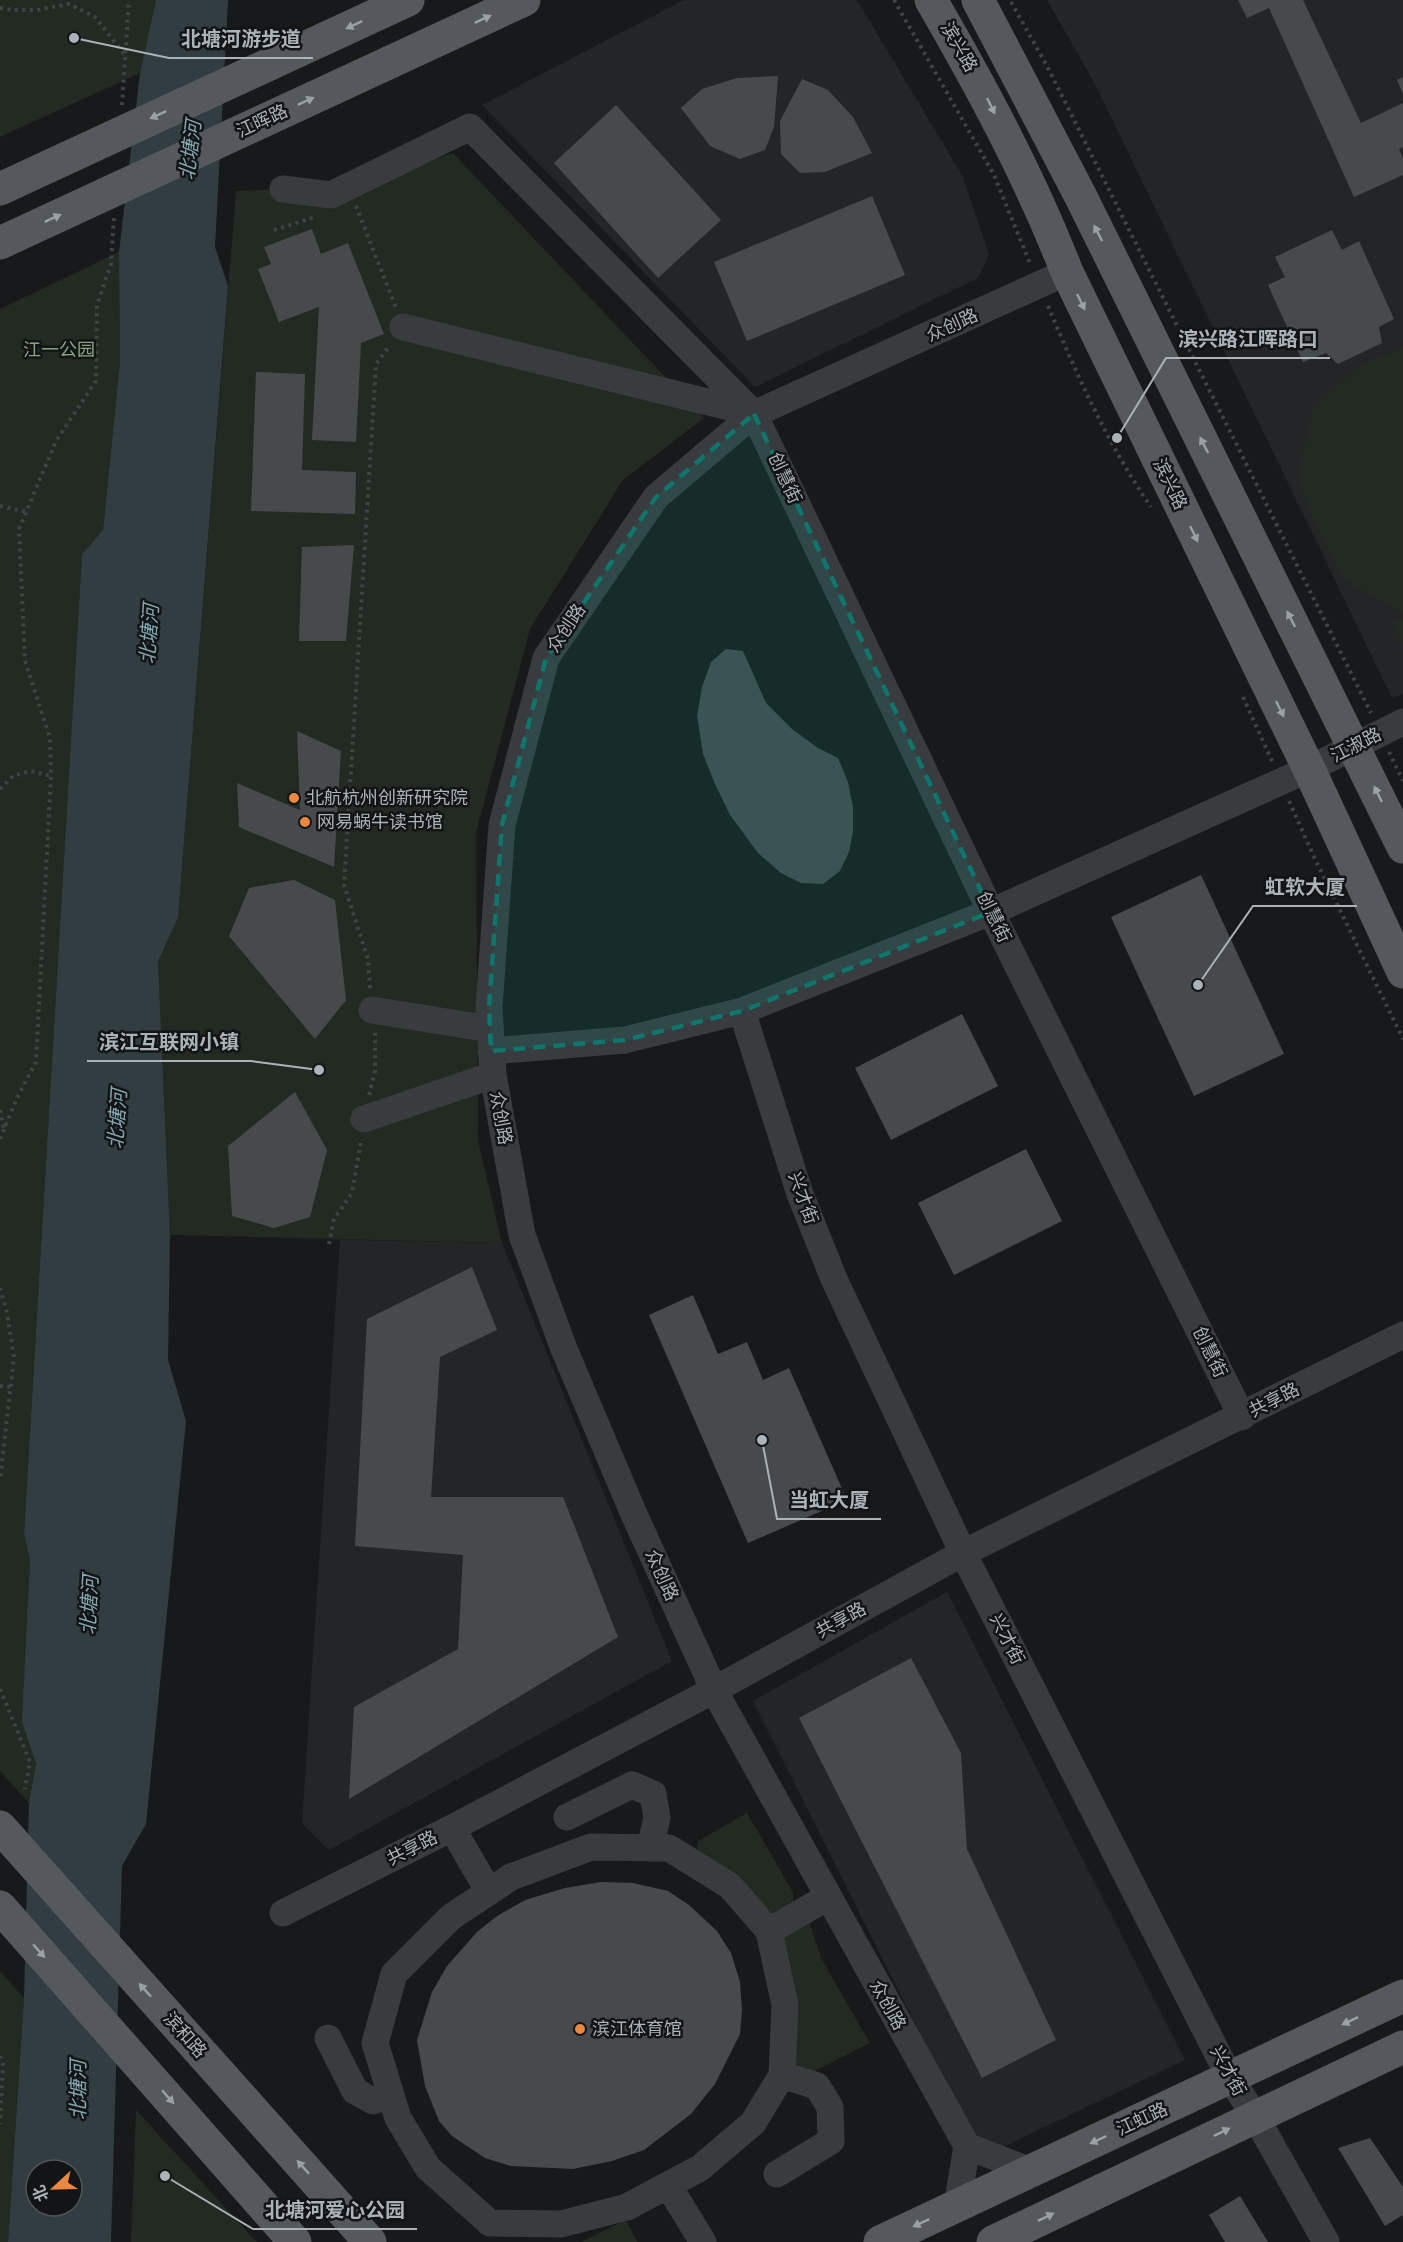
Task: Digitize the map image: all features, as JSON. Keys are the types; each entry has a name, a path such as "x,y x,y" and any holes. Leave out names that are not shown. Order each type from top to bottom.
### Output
{"main road":[{"path":"0,189 408,0"},
{"name":"江晖路","path":"0,243 524,0"},
{"name":"滨兴路","path":"931,0 983,90 1047,220 1053,279 1295,775 1403,972"},
{"name":"滨兴路","path":"978,0 1080,195 1379,733 1403,847"},
{"name":"滨和路","path":"0,1827 370,2242"},
{"path":"0,1907 295,2242"},
{"name":"江虹路","path":"880,2242 1403,1996"},
{"path":"993,2242 1403,2047"}],"street":[{"name":"创慧街","path":"283,189 331,195 470,127 754,414 992,912 1242,1417"},
{"name":"众创路","path":"967,2146 714,1690 564,1349 522,1235 491,1052 489,1007 502,825 546,658 656,497 754,414 1053,279"},
{"path":"403,327 754,414"},
{"name":"江淑路","path":"491,1052 625,1040 742,1011 992,912 1295,775 1379,733"},
{"path":"372,1010 491,1052"},
{"name":"兴才街","path":"742,1011 808,1215 834,1279 963,1553 1230,2078 1255,2116 1326,2242"},
{"path":"364,1119 491,1052"},
{"name":"共享路","path":"283,1913 452,1828 714,1690 963,1553 1242,1417 1403,1335"},
{"path":"567,1817 632,1785 653,1794 657,1818 650,1848"},
{"path":"452,1828 489,1892"},
{"path":"591,1847 650,1848 669,1848 730,1886 769,1931 785,2005 782,2075 753,2123 700,2168 627,2207 561,2224 490,2223 428,2168 398,2118 375,2043 394,1974 451,1917 511,1877 591,1847"},
{"path":"769,1931 828,1897"},
{"path":"328,2037 355,2091 374,2101 391,2095"},
{"path":"777,2174 831,2140 830,2107 817,2086 782,2075"},
{"path":"957,2206 967,2146 1031,2171"},
{"path":"668,2185 703,2242"},
{"path":"460,2196 485,2242"}],"path":[{"path":"121,113 129,0"},
{"path":"894,0 1053,279 1068,355 1127,473 1154,511"},
{"path":"1010,0 1047,66 1403,782"},
{"path":"0,8 37,10 69,4 95,17 125,55"},
{"path":"329,1244 334,1219 351,1193 375,1071 376,1041 368,959 344,885 376,364 403,327 355,204 345,208"},
{"path":"0,1139 17,1098 36,1062 51,776 50,738 25,661 20,530 56,441 96,381 97,306 111,264 115,206"},
{"path":"274,230 325,214"},
{"path":"0,506 27,512"},
{"path":"1238,687 1295,775 1314,857 1403,1040"},
{"path":"0,789 13,776 30,771 51,776"},
{"path":"0,1110 4,1129"},
{"path":"0,1288 7,1313 14,1357 0,1480"},
{"path":"0,1386 10,1388"},
{"path":"0,1689 30,1762 25,1789"},
{"path":"0,2056 3,2064 0,2124"}],"highlighted area":[{"path":"754,414 991,912 742,1011 625,1040 491,1051 489,1007 502,825 546,658 656,497"}],"shaded area":[{"path":"684,0 857,0 962,175 989,254 978,278 755,387 482,105"},
{"path":"1047,0 1403,0 1403,694 1392,698 1095,84"},
{"path":"170,1235 502,1243 672,1661 329,1850 302,1823 340,1240"},
{"path":"947,1592 1185,2060 982,2157 753,1701"}],"green space":[{"path":"0,0 156,0 140,73 0,137"},
{"path":"453,153 704,418 623,480 530,629 476,833 478,1140 502,1243 170,1235 158,961 178,918 236,191 283,189 331,195"},
{"name":"江一公园","path":"119,252 120,362 103,530 82,554 24,1534 30,1560 23,1721 36,1764 29,1803 0,1771 0,309"},
{"path":"1403,348 1403,612 1345,581 1314,521 1298,473 1314,407 1362,364"},
{"path":"1403,617 1403,644 1392,623"},
{"path":"747,1813 793,1892 793,1908 771,1916 697,1853 698,1841"},
{"path":"801,1920 810,1924 822,1960 870,2043 813,2072 793,2069 780,1932"},
{"path":"0,1971 24,1998 8,2242 0,2242"},
{"path":"136,2110 257,2242 131,2242"},
{"path":"626,2220 637,2242 581,2242"}],"water":[{"name":"北塘河","path":"156,0 228,0 215,247 228,286 178,918 158,961 170,1235 168,1360 186,1421 146,1824 122,1866 111,2242 8,2242 24,1998 29,1803 36,1764 22,1721 30,1560 24,1534 82,554 103,530 120,362 119,252 140,73"}],"building":[{"path":"1238,0 1303,0 1361,123 1403,103 1403,147 1399,149 1403,159 1403,175 1354,197 1269,8 1247,18"},
{"path":"778,76 774,127 765,150 740,159 710,146 681,108 702,89 737,78"},
{"path":"1403,77 1403,94 1397,80"},
{"path":"802,79 828,90 853,117 872,153 825,172 800,173 781,154 780,121"},
{"path":"616,105 721,220 658,278 554,163"},
{"path":"872,196 905,275 747,341 714,262"},
{"path":"312,229 321,254 348,243 384,334 361,343 356,442 312,440 319,307 279,322 258,269 271,264 264,247"},
{"path":"1332,230 1342,250 1359,241 1394,319 1379,327 1382,343 1338,364 1326,353 1303,362 1268,285 1285,277 1275,257"},
{"path":"256,372 305,374 302,470 356,472 355,514 251,511"},
{"path":"354,545 346,641 299,641 302,547"},
{"path":"726,649 743,651 766,703 792,729 818,748 838,758 848,782 853,807 853,832 849,852 840,871 823,884 801,883 781,873 758,853 730,815 715,784 703,754 697,716 702,687 711,662"},
{"path":"297,731 341,751 334,867 239,827 237,783 300,810"},
{"path":"1201,875 1284,1054 1194,1096 1111,917"},
{"path":"294,880 335,900 346,1000 315,1039 229,936 249,888"},
{"path":"962,1014 998,1086 891,1140 855,1068"},
{"path":"295,1092 327,1150 310,1217 274,1228 232,1216 228,1146"},
{"path":"1026,1149 1062,1221 954,1275 918,1203"},
{"path":"472,1267 497,1330 440,1357 431,1497 563,1497 618,1637 349,1799 354,1707 458,1649 463,1555 355,1546 367,1319"},
{"path":"693,1295 718,1354 747,1342 763,1380 789,1368 847,1500 748,1543 649,1315"},
{"path":"911,1658 961,1753 967,1849 1056,2040 982,2078 799,1718"},
{"name":"滨江体育馆","path":"601,1882 633,1883 668,1891 689,1905 717,1931 731,1953 740,1982 742,2010 740,2034 715,2084 691,2114 644,2150 612,2161 573,2169 511,2166 485,2158 452,2136 439,2121 425,2086 417,2040 432,1992 447,1966 477,1932 497,1916 525,1900 565,1888"},
{"path":"1370,2138 1403,2187 1403,2215 1385,2226 1338,2148"},
{"path":"1240,2196 1268,2242 1225,2242 1209,2215"}],"place":[{"name":"北塘河游步道","path":"74,38"},
{"name":"滨兴路江晖路口","path":"1117,438"},
{"name":"北航杭州创新研究院","path":"294,798"},
{"name":"网易蜗牛读书馆","path":"305,822"},
{"name":"虹软大厦","path":"1198,985"},
{"name":"滨江互联网小镇","path":"319,1070"},
{"name":"当虹大厦","path":"762,1440"},
{"name":"滨江体育馆","path":"580,2029"},
{"name":"北塘河爱心公园","path":"165,2176"}]}
